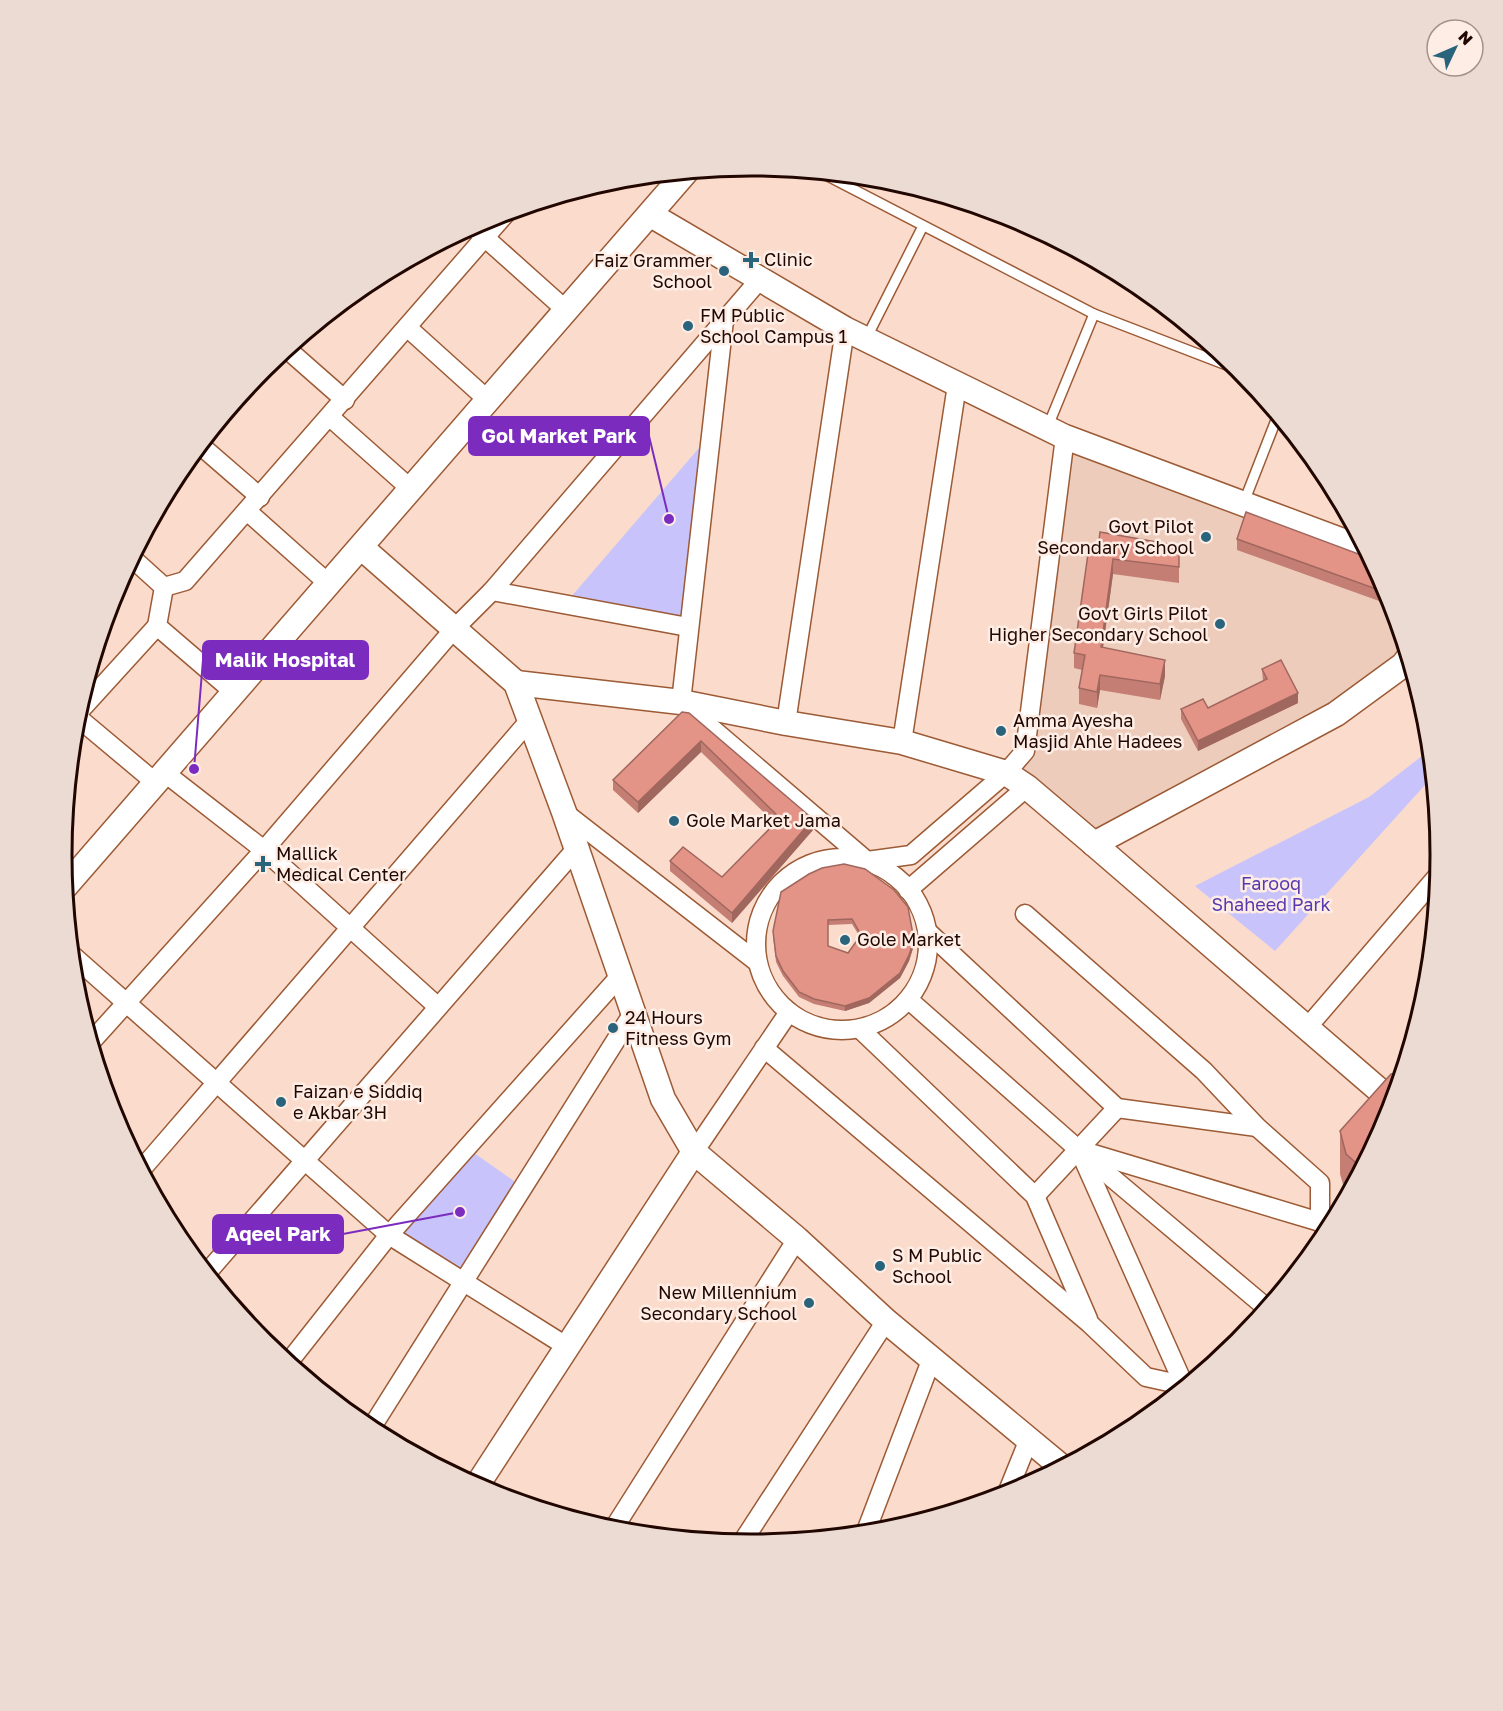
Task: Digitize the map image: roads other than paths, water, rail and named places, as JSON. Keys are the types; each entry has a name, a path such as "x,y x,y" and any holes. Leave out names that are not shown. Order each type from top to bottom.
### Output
{"street":[{"path":"73,878 651,215 676,180"},
{"path":"651,215 856,334 1056,433 1356,546"},
{"path":"480,233 567,311"},
{"path":"164,587 185,581 260,497 408,328 477,234"},
{"path":"96,1036 264,849 454,629 492,591 760,279"},
{"path":"681,702 724,320"},
{"path":"408,328 489,401"},
{"path":"786,723 856,334"},
{"path":"293,354 345,400"},
{"path":"902,741 957,385"},
{"path":"330,417 412,490"},
{"path":"681,702 867,861 898,878 918,903 928,932 928,951 921,980 909,1000 883,1021 860,1029 830,1030 806,1023 789,1012 768,990 757,962 757,925 768,897 788,875 807,864 836,857 867,861 911,855 1006,773 1025,752 1056,433"},
{"path":"206,450 260,497"},
{"path":"247,511 330,585"},
{"path":"362,548 516,683 564,812 663,1099 694,1152 797,1239 886,1321 1057,1463"},
{"path":"138,564 164,587"},
{"path":"91,699 157,626 164,587"},
{"path":"492,591 688,627"},
{"path":"157,626 235,693"},
{"path":"1094,844 1336,714 1404,666"},
{"path":"516,683 681,702 786,723 902,741 1006,773 1027,787 1386,1097"},
{"path":"146,1164 218,1084 350,925 529,721"},
{"path":"85,722 160,778 264,849 438,1006"},
{"path":"908,890 1027,787"},
{"path":"564,812 757,962"},
{"path":"211,1268 576,849"},
{"path":"1306,1029 1430,884"},
{"path":"1025,914 1204,1071 1257,1127 1320,1183 1323,1221"},
{"path":"928,932 1117,1108 1257,1127"},
{"path":"81,963 389,1235 466,1281 566,1346"},
{"path":"293,1357 389,1235 620,976"},
{"path":"909,1000 1079,1150 1262,1304"},
{"path":"481,1479 566,1346 789,1012"},
{"path":"376,1421 633,1013"},
{"path":"860,1029 1035,1196 1089,1323"},
{"path":"764,1048 1089,1323 1146,1377 1178,1384"},
{"path":"1035,1196 1117,1108"},
{"path":"1079,1150 1320,1226"},
{"path":"1079,1150 1183,1380"},
{"path":"618,1522 797,1239"},
{"path":"748,1535 886,1321"},
{"path":"869,1524 932,1358"},
{"path":"1011,1483 1029,1439"}],"lane":[{"path":"839,182 1094,314 1216,360"},
{"path":"856,334 923,226"},
{"path":"1056,433 1094,314"},
{"path":"1244,504 1275,423"}],"place":[{"name":"Clinic","path":"751,260"},
{"name":"Faiz Grammer School","path":"724,271"},
{"name":"FM Public School Campus 1","path":"688,326"},
{"name":"Gol Market Park","path":"669,519"},
{"name":"Govt Pilot Secondary School","path":"1206,537"},
{"name":"Govt Girls Pilot Higher Secondary School","path":"1220,624"},
{"name":"Amma Ayesha Masjid Ahle Hadees","path":"1001,731"},
{"name":"Malik Hospital","path":"194,769"},
{"name":"Gole Market Jama","path":"674,821"},
{"name":"Mallick Medical Center","path":"263,864"},
{"name":"Gole Market","path":"845,940"},
{"name":"24 Hours Fitness Gym","path":"613,1028"},
{"name":"Faizan e Siddiq e Akbar 3H","path":"281,1102"},
{"name":"Aqeel Park","path":"460,1212"},
{"name":"S M Public School","path":"880,1266"},
{"name":"New Millennium Secondary School","path":"809,1303"}],"park label":[{"name":"Farooq Shaheed Park","path":"1271,894"}]}
